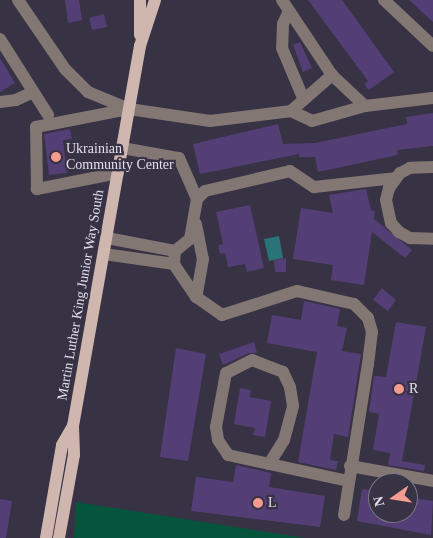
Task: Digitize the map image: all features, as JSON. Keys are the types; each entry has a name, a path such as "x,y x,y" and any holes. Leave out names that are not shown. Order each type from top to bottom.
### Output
{"main road":[{"path":"140,0 140,46"},
{"path":"140,46 155,0"},
{"name":"Martin Luther King Junior Way South","path":"59,538 74,454 73,426 140,46"},
{"name":"Martin Luther King Junior Way South","path":"46,538 62,445 73,426"}],"street":[{"path":"18,0 65,69 88,92 129,109 210,121 291,110 332,75"},
{"path":"384,0 433,46"},
{"path":"286,5 332,75 365,106"},
{"path":"286,5 282,48 304,100"},
{"path":"0,39 48,115"},
{"path":"0,102 16,100 33,92"},
{"path":"291,110 312,121 365,106 433,98"},
{"path":"118,173 37,189 36,127 129,109"},
{"path":"122,148 179,158 197,199 196,222 203,259 196,297"},
{"path":"197,199 205,191 290,171 314,187 395,178 410,168 433,167"},
{"path":"395,178 386,200 391,223 410,238 433,239"},
{"path":"175,258 190,239 196,222"},
{"path":"107,238 175,258 196,297 222,315 297,292 354,304 368,318 372,332 344,515"},
{"path":"104,254 175,258"},
{"path":"270,464 284,440 293,406 290,388 283,372 252,360 226,373 216,427 218,440 228,455 348,481"},
{"path":"350,466 433,481"}],"shaded area":[{"path":"279,236 283,258 269,261 264,239"},
{"path":"76,502 305,538 74,538"}],"building":[{"path":"65,0 79,0 82,20 68,23"},
{"path":"308,0 342,0 394,72 369,90 364,84 368,81"},
{"path":"409,0 433,0 433,22"},
{"path":"104,14 107,27 92,30 89,18"},
{"path":"300,42 312,68 303,72 293,45"},
{"path":"0,58 15,83 0,92"},
{"path":"433,113 433,146 397,150 398,155 318,172 315,157 299,157 299,154 200,174 193,144 278,124 283,144 315,143 407,124 406,117"},
{"name":"Ukrainian Community Center","path":"70,129 72,139 63,140 67,173 49,175 44,134"},
{"path":"366,189 371,210 375,211 374,219 412,250 405,258 372,232 364,285 331,280 333,265 293,259 301,208 333,213 329,195"},
{"path":"250,205 264,268 247,272 245,264 228,267 225,253 220,254 218,245 223,244 216,212"},
{"path":"286,258 286,272 275,272 274,260"},
{"path":"382,288 396,300 388,311 373,300"},
{"path":"304,301 340,309 337,326 347,328 342,351 361,354 348,437 334,434 330,460 338,461 336,470 298,462 317,352 267,343 272,315 301,320"},
{"name":"R","path":"396,322 426,327 402,461 425,465 424,471 388,465 390,453 373,450 379,414 369,412 374,376 386,377"},
{"path":"254,342 257,353 249,353 223,365 219,354"},
{"path":"176,348 206,354 188,461 160,457"},
{"path":"240,388 251,390 250,397 271,401 265,437 253,435 255,428 234,424"},
{"name":"L","path":"236,465 271,473 269,487 325,496 320,527 191,511 196,477 233,482"},
{"path":"362,489 368,490 368,523 418,523 418,499 433,501 431,535 357,521"},
{"path":"0,499 12,501 6,538 0,538"}],"place":[{"name":"Ukrainian Community Center","path":"56,157"},
{"name":"R","path":"399,389"},
{"name":"L","path":"258,503"}]}
